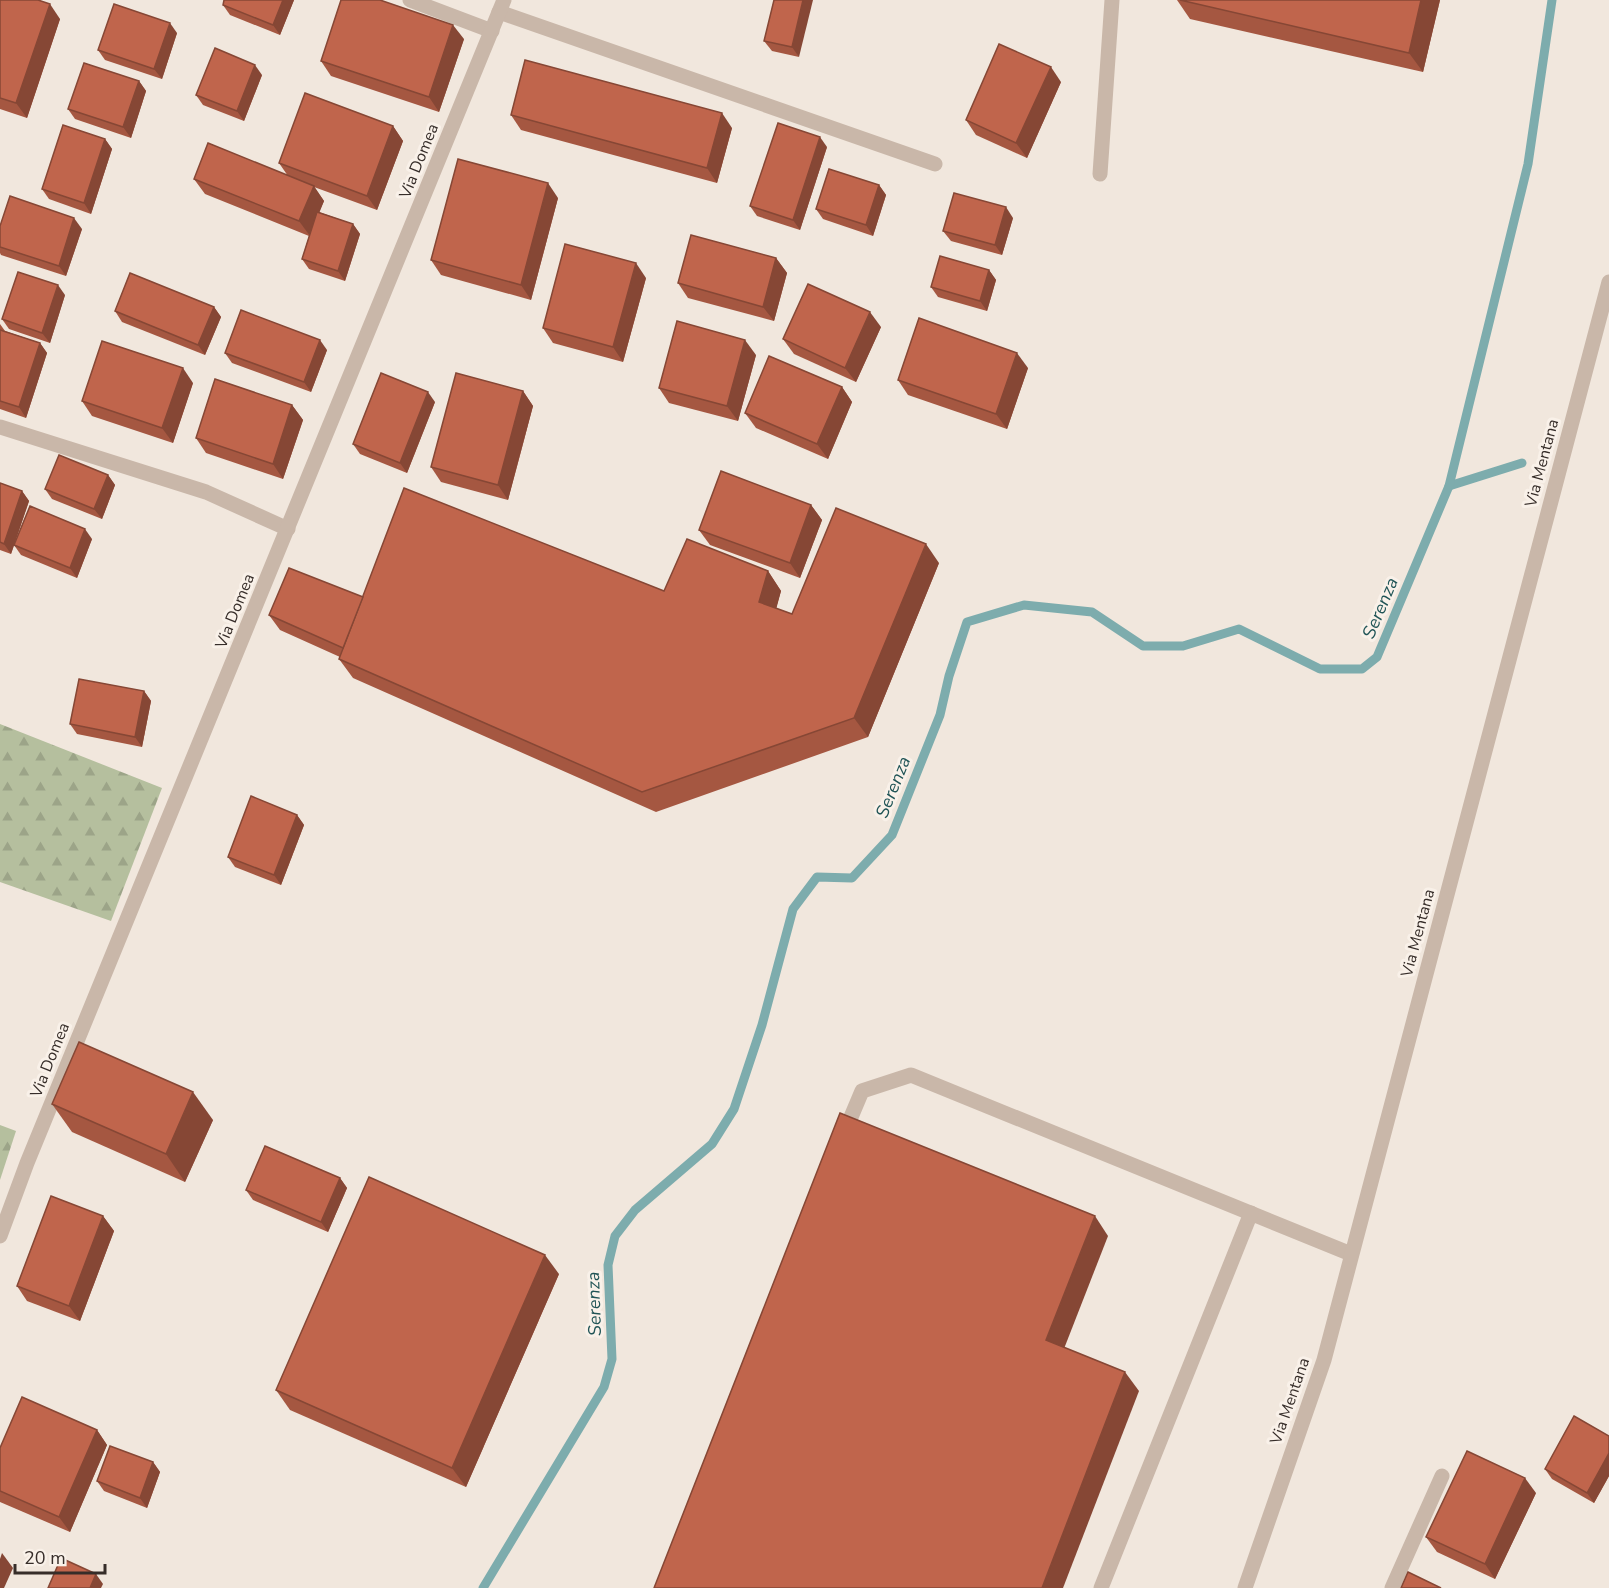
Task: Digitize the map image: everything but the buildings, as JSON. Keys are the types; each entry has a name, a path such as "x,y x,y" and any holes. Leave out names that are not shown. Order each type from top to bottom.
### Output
{"street":[{"path":"410,0 492,31"},
{"path":"1100,174 1112,0"},
{"path":"501,6 935,164"},
{"name":"Via Domea","path":"0,1236 27,1163 501,6"},
{"name":"Via Mentana","path":"1245,1588 1324,1360 1609,282"},
{"path":"0,427 206,492 288,529"},
{"path":"839,1146 862,1091 911,1074 1352,1254"},
{"path":"1101,1588 1251,1213"},
{"path":"1392,1588 1442,1476"}],"green space":[{"path":"0,724 162,788 111,921 0,882"},
{"path":"0,1125 16,1131 0,1180"}],"waterway":[{"name":"Serenza","path":"483,1588 604,1387 612,1359 608,1265 615,1236 635,1210 712,1144 734,1109 762,1025 793,909 817,877 852,878 892,835 940,715 949,676 967,622 1024,605 1092,612 1143,646 1183,646 1239,629 1320,669 1362,669 1377,657 1449,486 1528,164 1552,0"},
{"name":"Serenza","path":"1449,486 1522,463"}]}
